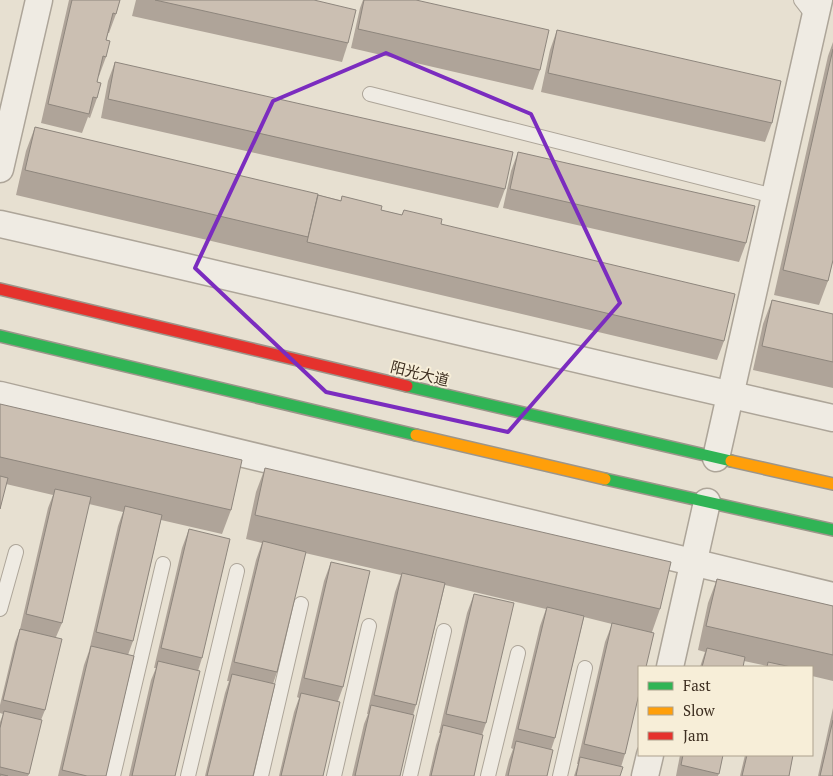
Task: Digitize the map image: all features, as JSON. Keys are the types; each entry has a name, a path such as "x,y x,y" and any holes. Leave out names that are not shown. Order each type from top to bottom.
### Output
{"main road":[{"name":"阳光大道","path":"0,289 833,484"},
{"path":"0,336 833,530"}],"street":[{"path":"0,169 39,0"},
{"path":"716,458 730,395 759,308 774,196 811,6"},
{"path":"0,224 833,418"},
{"path":"0,395 833,596"},
{"path":"670,666 707,502"},
{"path":"645,776 650,756"}],"lane":[{"path":"370,94 774,196"},
{"path":"0,610 16,552"},
{"path":"113,776 163,564"},
{"path":"188,776 237,570"},
{"path":"261,776 301,604"},
{"path":"334,776 369,626"},
{"path":"410,776 444,632"},
{"path":"488,776 518,652"},
{"path":"560,776 586,668"}],"highlighted area":[{"path":"386,53 531,114 620,303 508,432 326,392 195,268 273,101"}],"building":[{"path":"72,0 120,0 116,14 113,13 106,40 110,41 106,57 103,56 97,82 101,83 97,98 93,97 89,114 48,104"},
{"path":"155,0 314,0 356,10 348,43"},
{"path":"364,0 416,0 549,30 540,70 358,29"},
{"path":"557,30 781,81 772,123 548,73"},
{"path":"833,49 833,260 828,281 783,270"},
{"path":"115,62 513,152 505,189 108,99"},
{"path":"35,127 318,194 308,237 25,170"},
{"path":"518,152 755,206 746,243 510,189"},
{"path":"318,195 341,201 342,196 382,206 381,210 402,215 404,210 442,219 441,224 735,294 724,341 307,242"},
{"path":"772,300 833,314 833,362 762,346"},
{"path":"0,404 242,460 231,510 0,457"},
{"path":"265,468 671,562 660,609 255,515"},
{"path":"0,476 8,478 0,509"},
{"path":"55,489 91,497 62,623 26,614"},
{"path":"125,506 162,515 133,641 96,632"},
{"path":"189,529 230,539 202,658 161,648"},
{"path":"263,541 306,552 277,672 234,662"},
{"path":"331,562 370,571 343,687 304,678"},
{"path":"402,573 445,583 416,705 374,695"},
{"path":"717,579 833,606 833,655 706,626"},
{"path":"474,594 514,603 486,723 446,714"},
{"path":"547,607 584,616 555,738 518,729"},
{"path":"612,623 654,633 646,666 638,666 638,698 625,754 584,744"},
{"path":"20,629 62,639 45,710 3,700"},
{"path":"91,646 134,656 106,776 87,776 62,770"},
{"path":"707,648 745,657 743,666 702,666"},
{"path":"158,661 200,671 175,776 132,776"},
{"path":"768,662 786,666 767,666"},
{"path":"232,674 275,684 253,776 207,776"},
{"path":"301,693 340,702 323,776 281,776"},
{"path":"371,705 414,715 400,776 355,776"},
{"path":"4,711 42,720 29,774 0,767 0,728"},
{"path":"833,720 833,776 820,776"},
{"path":"443,725 483,735 474,776 431,776"},
{"path":"516,741 553,750 547,776 508,776"},
{"path":"683,756 723,756 719,774 681,765"},
{"path":"747,756 793,756 789,776 742,776"},
{"path":"580,757 623,767 620,776 576,776"}],"traffic: fast":[{"path":"0,336 416,435"},
{"path":"407,386 731,461"},
{"path":"605,479 833,530"}],"traffic: slow":[{"path":"416,435 605,479"},
{"path":"731,461 833,484"}],"traffic: jam":[{"path":"0,289 407,386"}]}
